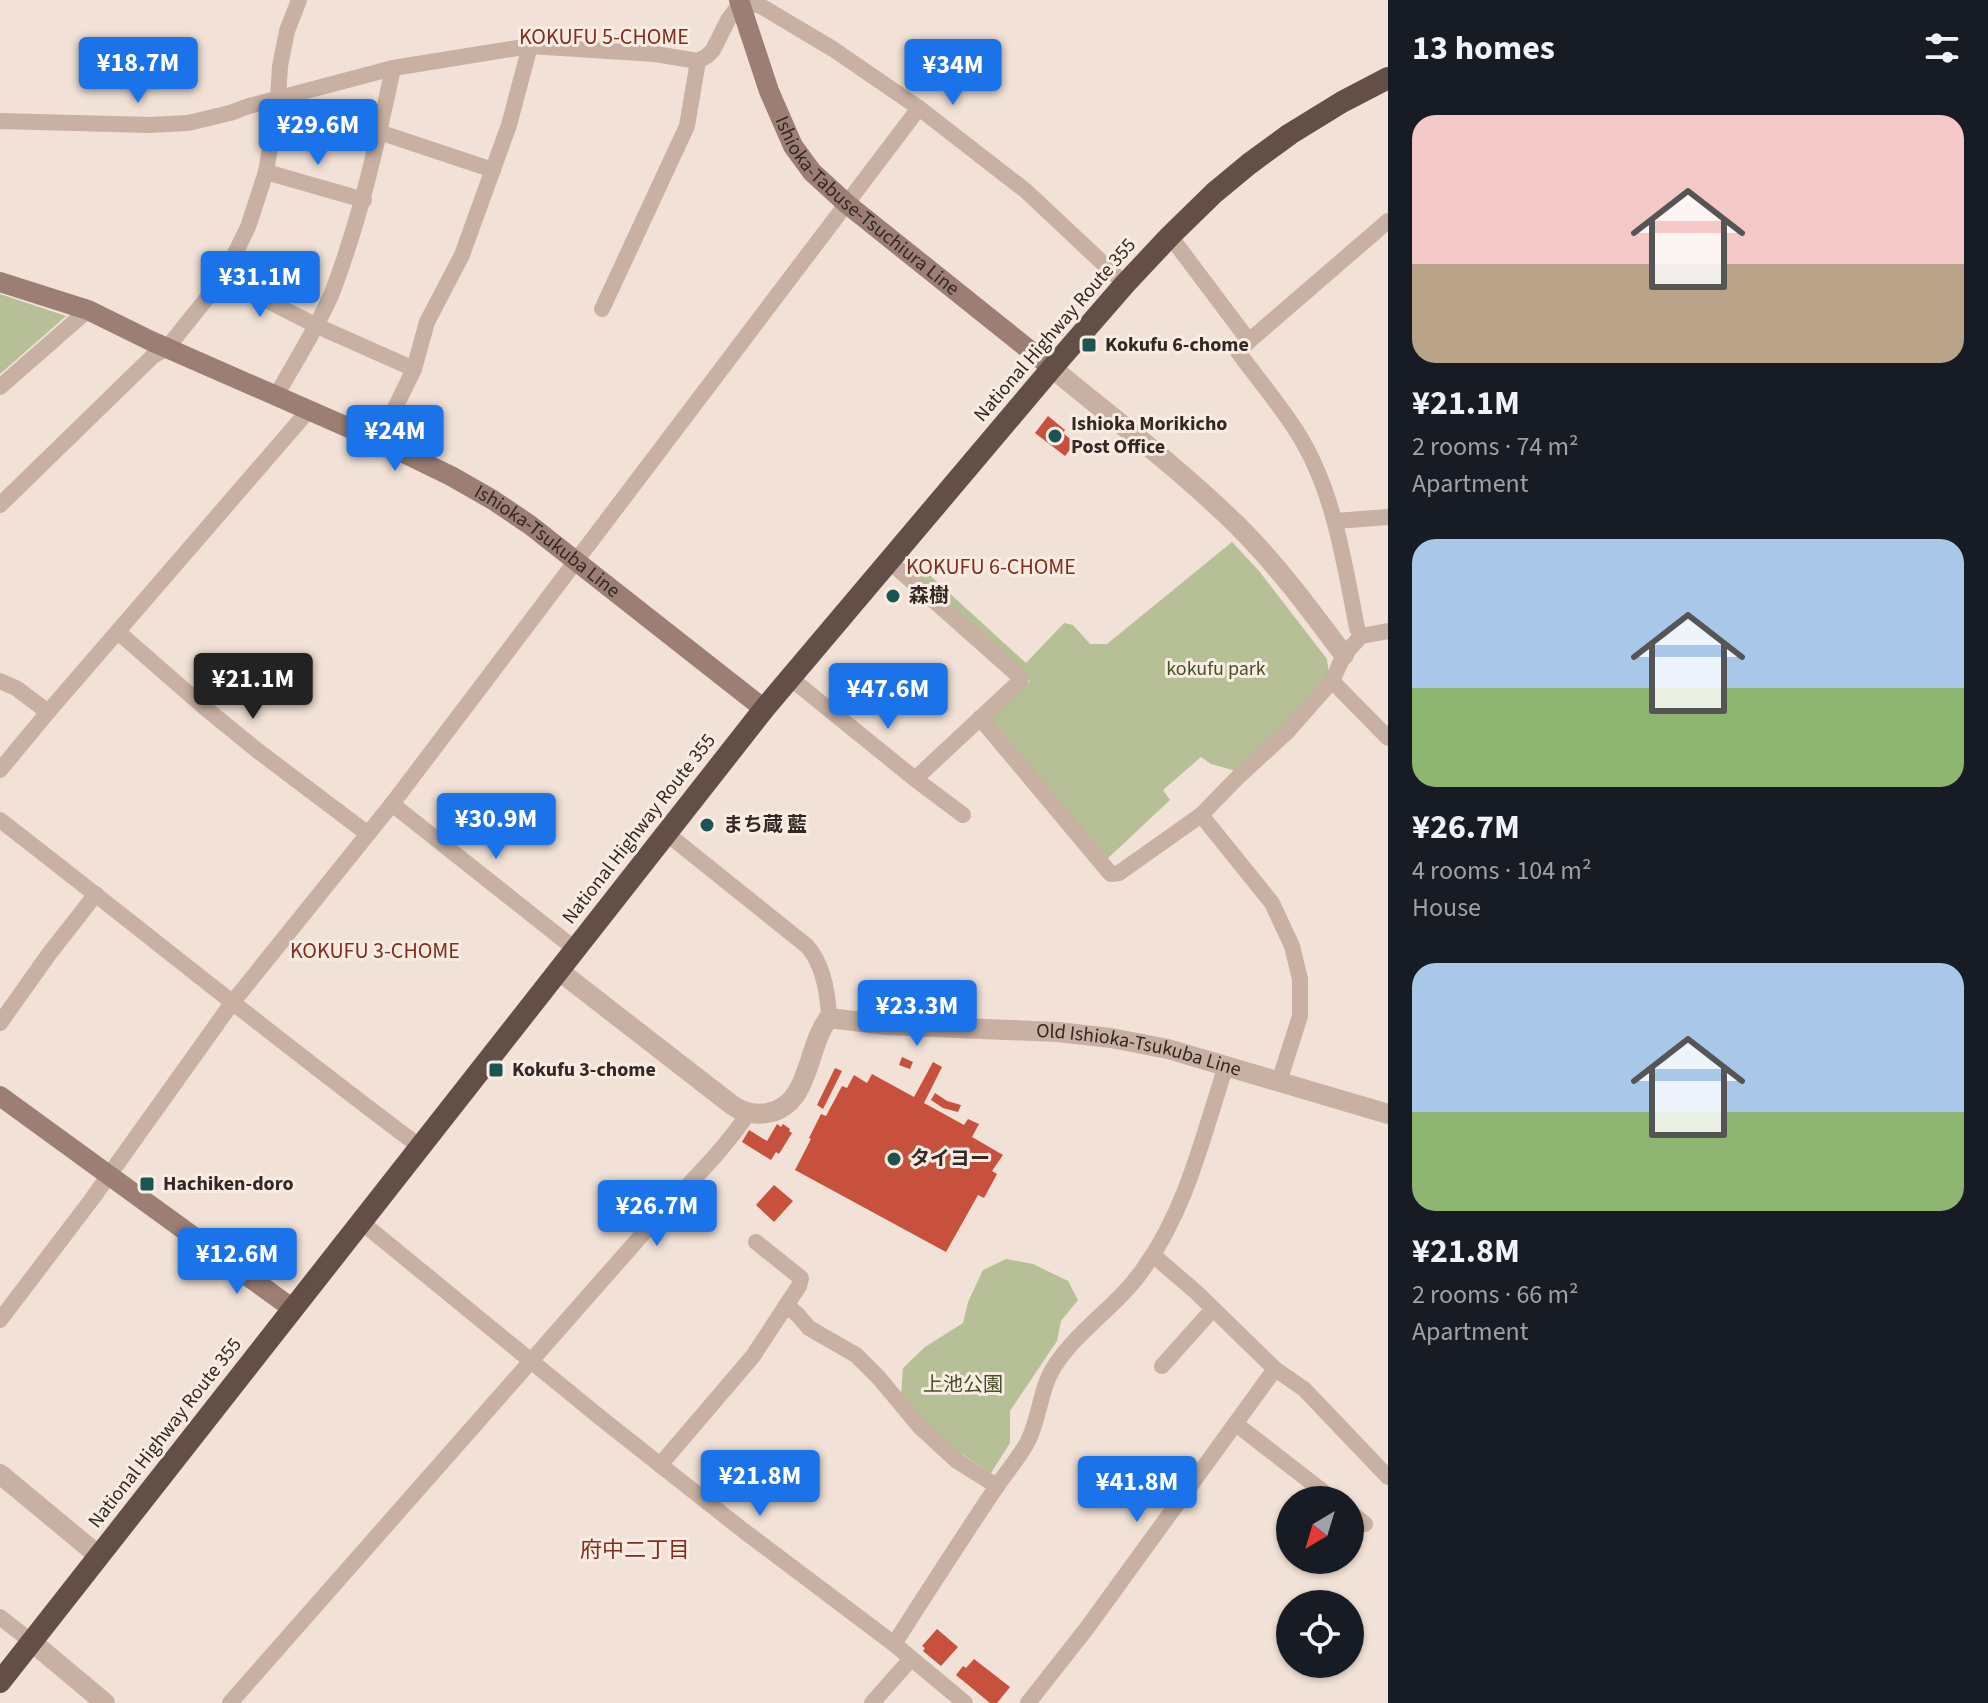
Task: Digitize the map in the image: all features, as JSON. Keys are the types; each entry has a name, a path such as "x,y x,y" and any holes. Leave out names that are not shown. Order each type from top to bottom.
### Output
{"highway":[{"name":"National Highway Route 355","path":"0,1682 789,677 1052,368 1125,284 1214,193 1290,134 1388,78"}],"main road":[{"name":"Ishioka-Tabuse-Tsuchiura Line","path":"740,2 769,91 793,146 812,172 847,204 1052,368"},
{"name":"Ishioka-Tsukuba Line","path":"0,282 88,310 451,476 530,525 764,709"},
{"path":"0,1096 293,1309"}],"street":[{"path":"0,505 153,356 167,348 223,278 248,227 266,172 280,66 287,31 299,0"},
{"path":"0,121 150,125 188,123 393,68 530,46 655,54 698,61 713,50 740,2 759,5 833,49 919,108 1026,191 1125,284"},
{"path":"379,441 414,369 427,322 462,255 509,125 530,46"},
{"path":"602,309 687,126 698,61"},
{"path":"276,396 330,296 364,200 393,68"},
{"path":"0,1320 232,1003 392,804 919,108"},
{"path":"379,132 493,170"},
{"path":"266,172 364,200"},
{"path":"1361,636 1336,521 1311,457 1298,433 1238,352 1388,221"},
{"path":"1170,236 1249,341"},
{"path":"223,278 315,325 414,369"},
{"path":"0,387 88,310"},
{"path":"1052,368 1153,448 1223,512 1278,570 1344,655"},
{"path":"0,770 309,410"},
{"path":"1336,521 1388,517"},
{"path":"888,560 1021,678 915,779"},
{"path":"980,718 1111,874 1119,873 1201,815 1288,731 1332,681 1344,655 1361,636 1388,631"},
{"path":"118,632 247,742 368,834"},
{"path":"789,677 963,815"},
{"path":"0,681 16,688 48,712"},
{"path":"1332,681 1388,738"},
{"path":"392,804 575,949"},
{"path":"1201,815 1272,903 1292,946 1300,979 1300,1016 1279,1082"},
{"path":"0,820 419,1146"},
{"path":"558,970 739,1110 759,1114 777,1111 791,1101 829,1018 828,995 816,957 807,946 666,833"},
{"path":"0,1023 96,894"},
{"name":"Old Ishioka-Tsukuba Line","path":"829,1018 886,1025 1058,1032 1111,1038 1168,1049 1388,1114"},
{"path":"894,1644 1027,1443 1053,1368 1070,1346 1135,1279 1153,1255 1184,1195 1226,1066"},
{"path":"230,1703 531,1359 718,1153 749,1112"},
{"path":"360,1221 660,1465 894,1644 965,1703"},
{"path":"660,1465 753,1356 799,1286 801,1278 756,1242"},
{"path":"1153,1255 1275,1369 1304,1389 1388,1477"},
{"path":"786,1305 809,1328 856,1355 929,1435 957,1461 997,1486"},
{"path":"1162,1366 1213,1309"},
{"path":"1028,1703 1087,1628 1275,1369"},
{"path":"1236,1424 1316,1486"},
{"path":"0,1474 99,1556"},
{"path":"0,1617 105,1703"},
{"path":"872,1703 911,1659"}],"green space":[{"path":"0,294 66,316 0,374"},
{"name":"kokufu park","path":"1232,542 1259,571 1327,659 1329,675 1301,711 1236,771 1211,764 1201,757 1163,790 1170,800 1105,861 989,717 1030,681 906,568 912,559 1026,663 1064,623 1073,625 1090,644 1107,644"},
{"name":"上池公園","path":"1006,1259 1033,1264 1068,1281 1078,1300 1061,1321 1057,1341 1010,1411 1010,1443 991,1473 937,1435 901,1396 903,1368 925,1347 963,1323 968,1302 983,1270"}],"building":[{"path":"1048,416 1075,443 1065,456 1035,433"},
{"path":"902,1057 913,1062 910,1069 899,1065"},
{"path":"933,1062 942,1067 924,1103 964,1125 968,1119 979,1124 972,1137 1003,1155 992,1171 997,1174 984,1198 978,1195 946,1252 795,1170 821,1114 826,1116 842,1086 847,1088 854,1075 867,1083 872,1074 914,1097"},
{"path":"835,1068 842,1071 823,1109 817,1105"},
{"path":"935,1093 961,1105 958,1112 943,1108 931,1100"},
{"path":"777,1124 781,1127 783,1124 792,1133 779,1154 776,1152 771,1160 742,1142 749,1130 767,1141"},
{"path":"774,1185 793,1201 774,1222 756,1205"},
{"path":"937,1629 958,1647 941,1666 923,1651 925,1648 922,1646"},
{"path":"974,1659 1010,1687 997,1703 990,1703 956,1675"}],"place":[{"name":"Kokufu 6-chome","path":"1089,345"},
{"name":"Ishioka Morikicho Post Office","path":"1055,436"},
{"name":"森樹","path":"893,596"},
{"name":"まち蔵 藍","path":"707,825"},
{"name":"Kokufu 3-chome","path":"496,1070"},
{"name":"タイヨー","path":"894,1159"},
{"name":"Hachiken-doro","path":"147,1184"}],"district":[{"name":"KOKUFU 5-CHOME","path":"604,37"},
{"name":"KOKUFU 6-CHOME","path":"991,567"},
{"name":"KOKUFU 3-CHOME","path":"375,951"},
{"name":"府中二丁目","path":"635,1550"}]}
